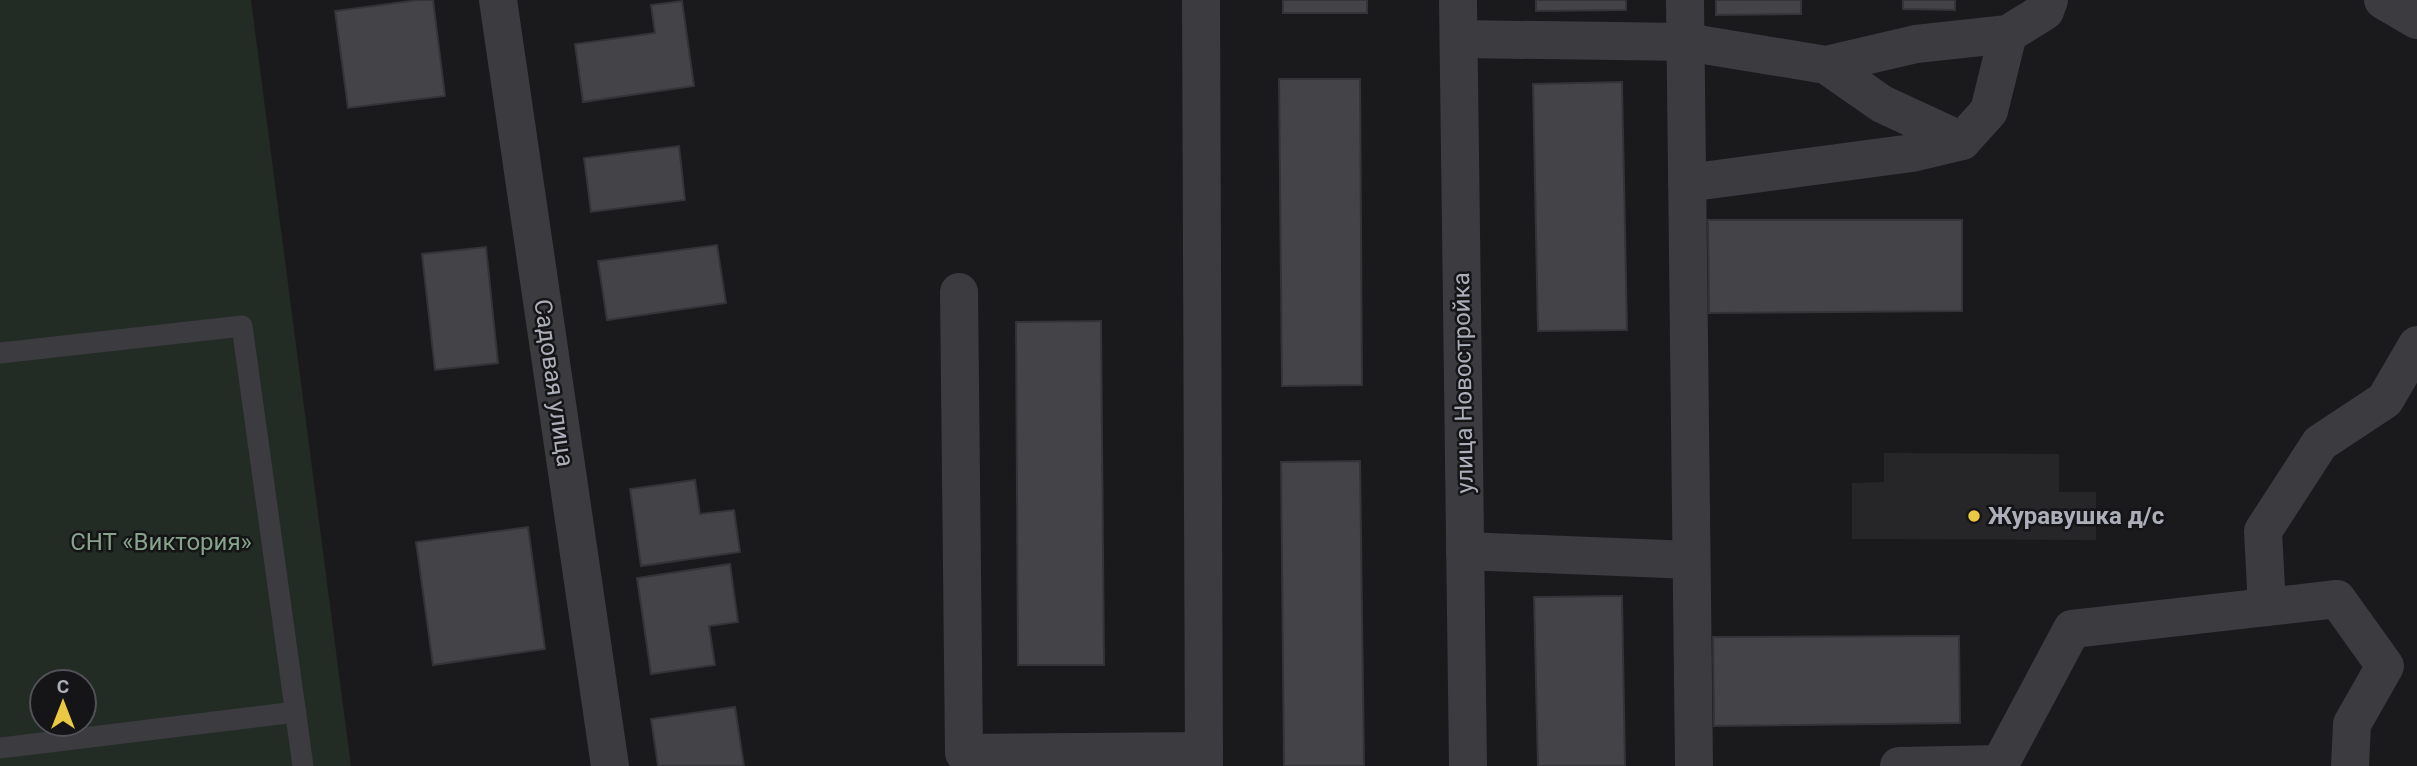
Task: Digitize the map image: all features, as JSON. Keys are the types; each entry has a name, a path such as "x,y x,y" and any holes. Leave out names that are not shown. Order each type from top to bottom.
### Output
{"street":[{"name":"Садовая улица","path":"498,0 610,766"},
{"path":"959,292 964,753 1204,758 1200,0"},
{"name":"улица Новостройка","path":"1458,0 1468,766"},
{"path":"1685,0 1693,766"},
{"path":"1459,39 1686,42 1826,65 1916,44 2008,34 2045,11 2049,0"},
{"path":"2383,0 2417,20"},
{"path":"1687,183 1912,153 1962,141 1989,111 2008,34"},
{"path":"1826,65 1882,104 1962,141"},
{"path":"2267,607 2263,531 2320,443 2385,400 2417,345"},
{"path":"1465,551 1691,560"},
{"path":"1899,766 2000,764 2072,629 2337,599 2385,667 2352,724 2350,766"}],"lane":[{"path":"0,353 242,326 303,766"},
{"path":"0,748 296,712"}],"shaded area":[{"name":"Журавушка д/с","path":"1884,453 2059,454 2059,492 2096,492 2096,540 1852,539 1852,483 1884,482"}],"green space":[{"name":"СНТ «Виктория»","path":"0,0 251,0 351,766 0,766"}],"building":[{"path":"433,0 445,96 348,108 335,11"},
{"path":"1283,0 1367,0 1367,13 1283,13"},
{"path":"1536,0 1626,0 1626,10 1536,11"},
{"path":"1716,0 1801,0 1801,14 1716,15"},
{"path":"1903,0 1955,0 1955,10 1903,9"},
{"path":"682,1 694,86 583,102 575,44 655,33 651,5"},
{"path":"1279,79 1360,79 1362,385 1282,386"},
{"path":"1622,82 1627,330 1538,331 1533,84"},
{"path":"679,146 685,200 591,212 584,158"},
{"path":"1708,220 1962,220 1962,311 1709,313"},
{"path":"717,245 726,303 607,320 598,261"},
{"path":"486,247 498,363 435,370 422,254"},
{"path":"1101,321 1104,665 1018,665 1016,322"},
{"path":"1360,461 1364,766 1284,766 1281,462"},
{"path":"695,480 700,514 734,510 740,552 641,566 630,489"},
{"path":"528,527 545,649 433,665 416,542"},
{"path":"730,564 738,622 709,626 715,665 651,674 637,578"},
{"path":"1622,596 1625,766 1538,766 1534,597"},
{"path":"1959,636 1960,723 1714,726 1713,637"},
{"path":"735,707 744,766 658,766 651,719"}],"place":[{"name":"Журавушка д/с","path":"1974,516"}]}
